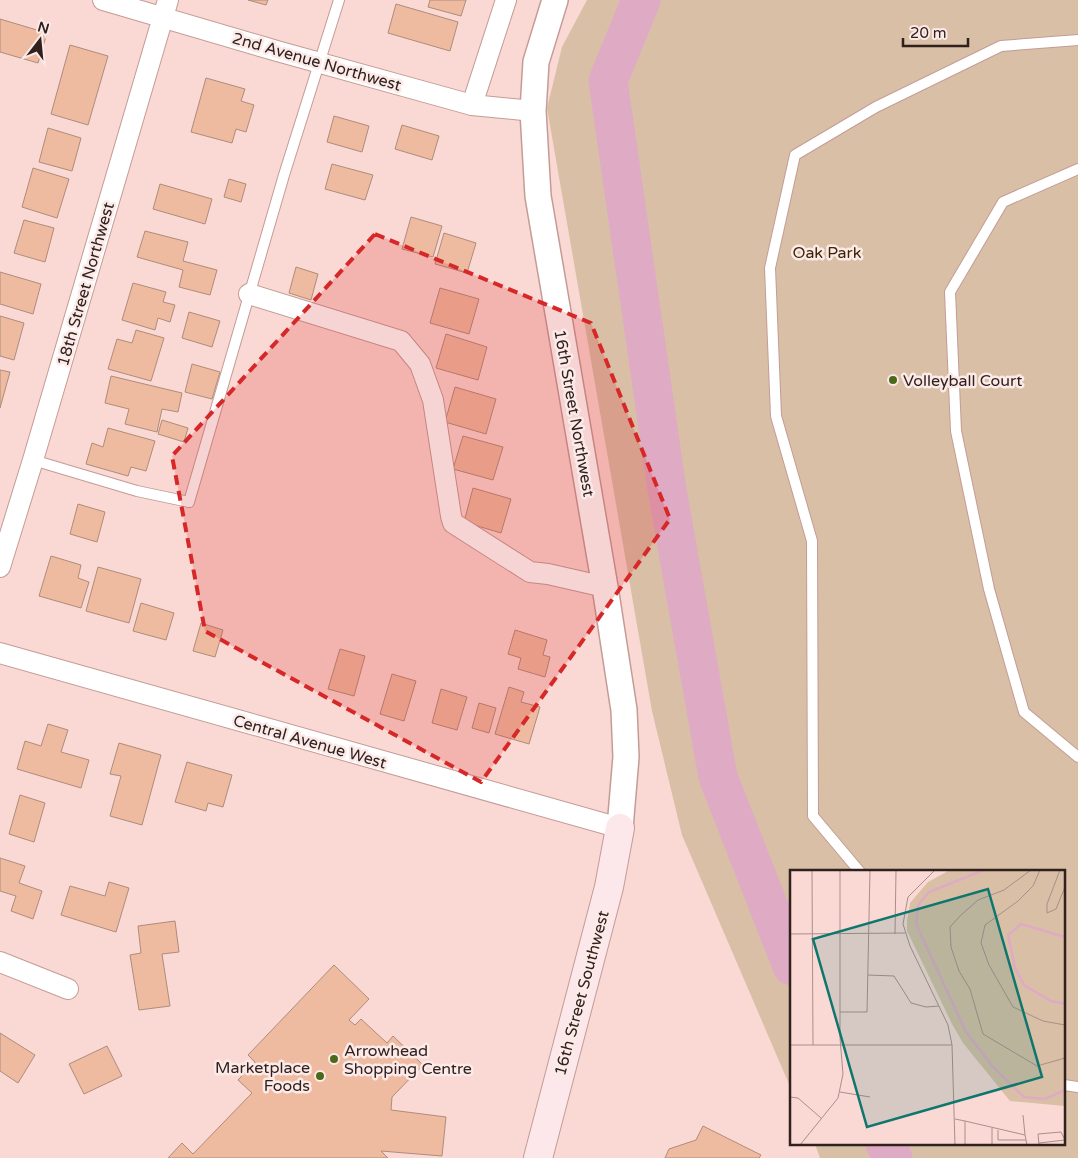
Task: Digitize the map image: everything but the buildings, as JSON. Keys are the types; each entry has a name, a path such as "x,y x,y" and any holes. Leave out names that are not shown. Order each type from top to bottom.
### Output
{"main road":[{"name":"16th Street Southwest","path":"538,1158 610,887 620,828"}],"street":[{"name":"2nd Avenue Northwest","path":"103,0 165,8 268,48 472,106 533,111"},
{"path":"472,106 506,0"},
{"name":"16th Street Northwest","path":"555,0 536,62 533,111 538,196 605,587 624,710 626,757 620,828"},
{"name":"18th Street Northwest","path":"0,568 165,8"},
{"path":"249,294 401,341 420,364 433,400 450,516 454,523 530,572 548,574 605,587"},
{"name":"Central Avenue West","path":"0,652 620,828"},
{"path":"0,962 68,989"}],"lane":[{"path":"33,460 137,490 188,502 339,0"},
{"path":"858,870 813,816 812,541 776,416 770,268 795,155 876,107 1001,46 1078,40"},
{"path":"1078,169 1003,202 950,292 956,431 989,589 1024,712 1078,757"}],"highlighted area":[{"path":"375,234 591,323 670,519 481,782 205,631 172,456"}],"green space":[{"name":"Oak Park","path":"587,0 1078,0 1078,1158 820,1158 816,1146 1066,1146 1066,870 790,870 790,1086 682,835 652,711 547,108 562,47"}],"waterway":[{"path":"641,0 608,81 667,490 718,777 790,961"},
{"path":"886,1146 893,1158"}],"place":[{"name":"Volleyball Court","path":"893,380"},
{"name":"Arrowhead Shopping Centre","path":"334,1059"},
{"name":"Marketplace Foods","path":"320,1076"}]}
